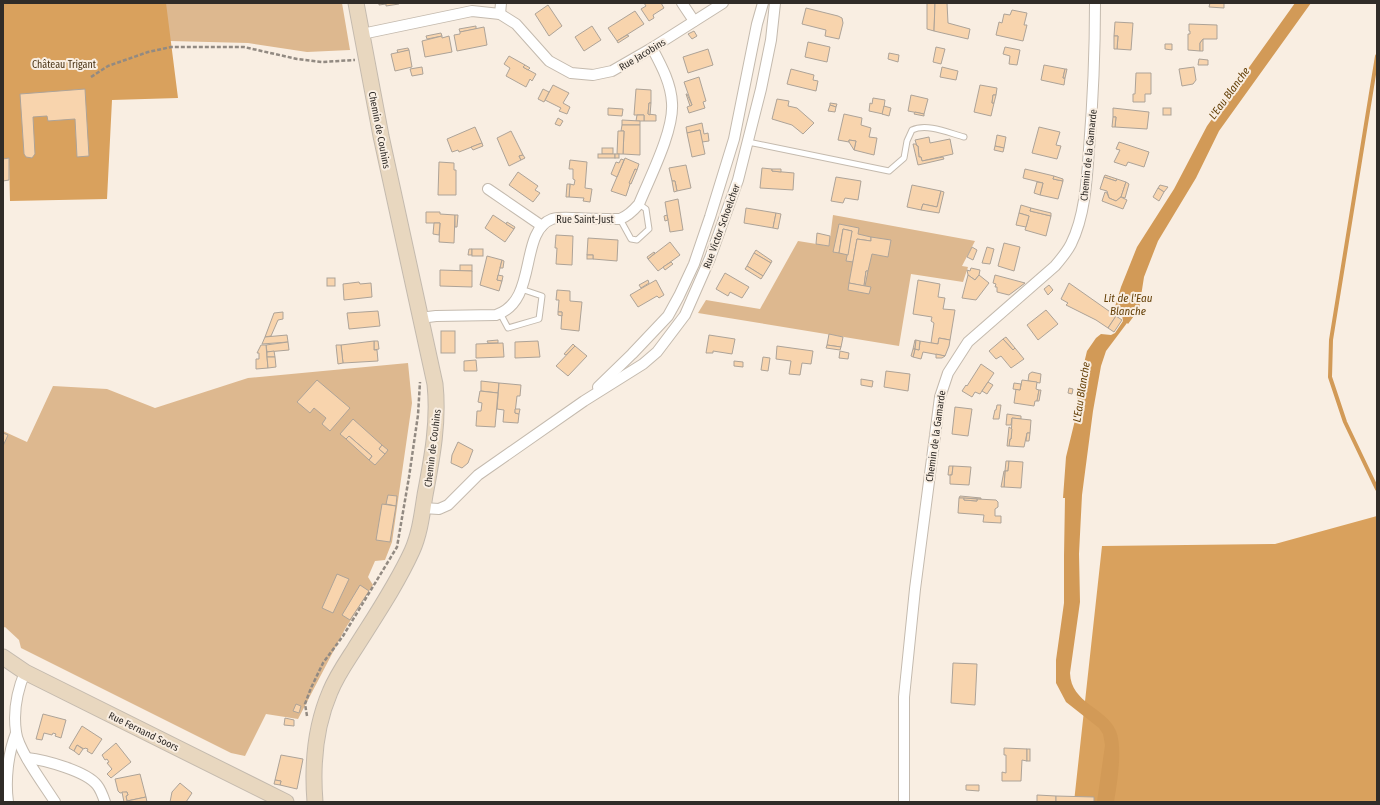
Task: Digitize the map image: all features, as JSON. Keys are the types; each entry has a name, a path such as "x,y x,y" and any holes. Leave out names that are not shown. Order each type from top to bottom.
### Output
{"street":[{"name":"Chemin de Couhins","path":"314,802 314,755 318,729 324,706 335,681 398,577 413,549 420,527 436,432 437,400 435,384 381,136 356,3"},
{"path":"500,14 501,3"},
{"path":"682,3 694,21"},
{"name":"Rue Jacobins","path":"362,34 472,10 500,14 516,24 549,61 571,74 593,75 612,71 652,48 723,3"},
{"name":"Rue Victor Schoelcher","path":"584,401 668,316 694,264 710,218 734,139 757,24 763,3"},
{"name":"Rue Victor Schoelcher","path":"423,508 439,509 448,505 478,475 584,401 644,364 657,352 685,315 725,219 748,142 771,40 775,3"},
{"name":"Chemin de la Gamarde","path":"904,802 904,697 915,590 940,397 948,374 968,342 1055,266 1072,243 1079,221 1087,183 1093,100 1095,3"},
{"name":"Rue Saint-Just","path":"500,313 513,305 519,295 536,236 542,226 558,218 620,219 630,214 639,204 669,129 672,116 672,102 669,87 663,68 652,48"},
{"path":"488,189 542,226"},
{"path":"420,318 436,316 496,315 500,313"},
{"name":"Rue Fernand Soors","path":"3,658 25,672 286,802"},
{"path":"25,672 15,701 16,733 27,758 55,802"},
{"path":"8,802 8,774 11,746 16,733"},
{"path":"27,758 43,760 87,777 97,784 105,802"}],"lane":[{"path":"748,142 889,170 904,158 907,140 912,130 918,127 930,128 964,137"},
{"path":"620,219 631,239 637,240 649,229 646,209 639,204"},
{"path":"500,313 508,328 539,319 542,296 521,289"}],"path":[{"path":"91,77 108,66 148,52 171,47 244,47 297,59 322,62 350,61 366,58"},
{"path":"318,729 312,726 307,718 305,704 311,688 324,663 343,636 397,547 418,415 420,380"}],"shaded area":[{"path":"165,3 342,3 350,50 307,52 248,43 170,41"},
{"path":"833,215 975,241 962,266 968,267 963,282 911,274 899,346 698,313 706,300 760,309 798,241 829,246"},
{"path":"408,363 412,403 392,542 385,560 375,561 368,577 373,585 345,629 298,719 266,714 245,756 231,753 21,648 19,640 5,627 3,628 3,431 27,442 53,386 107,389 155,408 248,378"}],"green space":[{"name":"Château Trigant","path":"3,3 166,3 178,98 112,100 107,199 10,201 9,159 3,159"},
{"path":"1377,516 1377,802 1074,802 1102,546 1275,544"}],"water":[{"name":"Lit de l'Eau Blanche","path":"1295,3 1311,3 1219,131 1196,178 1158,241 1144,277 1139,309 1106,351 1101,366 1093,411 1082,495 1079,554 1080,602 1070,673 1076,692 1082,699 1105,716 1116,731 1118,738 1119,766 1114,802 1097,802 1105,745 1103,734 1099,728 1066,702 1056,683 1056,660 1064,603 1065,498 1063,498 1066,457 1076,416 1078,388 1087,351 1096,338 1101,334 1111,335 1115,333 1123,321 1122,315 1114,310 1121,287 1137,247 1174,189 1207,126"}],"building":[{"path":"379,3 399,4 386,6 386,4 379,5"},
{"path":"644,3 661,3 664,8 653,15 654,18 649,21 641,9 646,6"},
{"path":"927,3 935,3 934,31 927,29"},
{"path":"935,3 947,3 948,23 970,29 968,39 934,31"},
{"path":"1210,3 1224,3 1224,8 1209,7"},
{"path":"548,5 562,26 549,36 535,14"},
{"path":"806,8 842,18 843,23 839,39 825,36 826,30 802,24"},
{"path":"1012,10 1027,13 1024,25 1027,25 1023,41 996,35 999,22 1002,23 1004,14 1010,15"},
{"path":"635,11 644,24 617,41 608,28"},
{"path":"1115,22 1133,23 1131,50 1117,49 1118,36 1114,36"},
{"path":"1189,24 1217,25 1217,39 1203,39 1200,43 1200,51 1188,50 1188,34 1190,34"},
{"path":"476,26 476,29 460,32 459,29"},
{"path":"592,26 601,40 584,51 575,37"},
{"path":"484,27 487,45 457,51 454,35 460,34 460,32"},
{"path":"694,31 697,36 692,39 688,34"},
{"path":"441,33 442,36 427,39 426,36"},
{"path":"627,35 629,36 618,43 617,41"},
{"path":"442,36 442,38 449,36 452,52 425,57 422,41"},
{"path":"1114,36 1118,36 1117,49 1114,49"},
{"path":"1203,39 1203,51 1200,51 1200,43"},
{"path":"808,42 830,47 827,62 805,57"},
{"path":"1165,44 1172,44 1172,50 1165,49"},
{"path":"936,47 945,49 941,64 933,62"},
{"path":"1005,47 1020,50 1017,65 1009,64 1010,56 1003,54"},
{"path":"408,48 409,50 398,53 397,50"},
{"path":"708,49 713,65 688,73 683,57"},
{"path":"409,50 412,67 395,71 391,54"},
{"path":"889,53 899,55 898,62 888,59"},
{"path":"509,56 525,65 523,67 536,74 532,81 530,79 526,87 506,76 510,68 504,64"},
{"path":"1199,59 1208,60 1208,65 1198,65"},
{"path":"525,65 530,68 528,70 523,67"},
{"path":"1044,65 1065,69 1063,78 1065,78 1064,85 1041,80"},
{"path":"422,67 423,74 412,76 410,69"},
{"path":"942,67 958,71 956,80 940,77"},
{"path":"1194,67 1196,80 1193,84 1182,86 1179,69"},
{"path":"791,69 814,75 813,80 818,81 816,91 787,84"},
{"path":"1065,69 1067,69 1065,78 1063,78"},
{"path":"1136,73 1151,73 1151,94 1145,94 1145,102 1133,102"},
{"path":"699,77 706,101 703,102 705,108 689,113 687,107 692,105 684,82"},
{"path":"553,85 569,93 563,103 570,107 567,114 559,111 561,108 545,100"},
{"path":"980,85 997,88 996,95 993,95 992,103 994,103 991,116 974,112"},
{"name":"Château Trigant","path":"85,89 89,156 77,157 75,119 48,121 47,116 33,117 35,154 32,158 26,157 24,154 20,94"},
{"path":"543,89 549,92 544,102 538,99"},
{"path":"636,89 651,90 651,103 649,103 648,114 656,115 656,121 644,121 644,115 634,115"},
{"path":"686,94 692,105 690,106"},
{"path":"911,95 928,99 924,114 908,111"},
{"path":"993,95 996,95 994,103 992,103"},
{"path":"873,98 885,100 883,114 869,111 870,103 872,104"},
{"path":"777,99 789,101 788,106 797,108 814,123 803,134 792,125 772,119"},
{"path":"649,103 651,103 650,115 648,114"},
{"path":"830,103 837,104 836,107 830,105"},
{"path":"830,105 836,107 835,112 828,111"},
{"path":"884,106 891,108 889,116 882,114"},
{"path":"608,108 623,109 622,116 608,115"},
{"path":"1113,108 1149,112 1147,129 1115,127 1116,117 1113,117"},
{"path":"1163,108 1171,108 1171,115 1163,115"},
{"path":"915,112 924,114 924,116 914,114"},
{"path":"844,114 862,118 861,125 871,128 869,137 877,138 874,155 854,150 856,141 849,140 849,142 838,140"},
{"path":"637,115 644,115 644,121 636,121"},
{"path":"1113,117 1116,117 1115,127 1112,127"},
{"path":"558,118 563,121 560,126 555,124"},
{"path":"622,120 640,121 640,125 622,125"},
{"path":"702,123 704,134 708,133 709,141 702,142 700,130 687,133 686,127"},
{"path":"622,125 640,125 640,155 623,154 624,131 621,131"},
{"path":"475,127 482,143 459,152 458,150 452,152 447,139"},
{"path":"1039,127 1060,132 1056,145 1061,146 1057,159 1032,153"},
{"path":"700,130 705,154 692,157 687,133"},
{"path":"511,131 523,155 519,156 521,160 509,166 497,138"},
{"path":"618,131 624,131 623,154 617,154"},
{"path":"997,135 1006,137 1004,148 995,146"},
{"path":"929,137 930,143 950,139 953,154 922,161 921,157 919,157 918,146 915,140"},
{"path":"849,140 856,141 854,150 849,142"},
{"path":"1119,142 1149,152 1144,167 1128,162 1126,166 1114,162 1120,150 1116,149"},
{"path":"482,143 483,146 473,150 471,147"},
{"path":"913,144 918,146 919,157 921,157 922,161 943,157 944,159 918,165"},
{"path":"995,146 1004,148 1003,152 994,150"},
{"path":"602,148 613,148 613,154 602,154"},
{"path":"598,154 615,154 615,158 598,158"},
{"path":"615,154 619,154 619,158 615,158"},
{"path":"523,155 525,158 521,160 519,156"},
{"path":"9,158 9,180 3,181 3,159"},
{"path":"625,158 639,164 637,170 635,169 626,196 611,191"},
{"path":"621,159 624,160 617,177 611,174 616,162 619,163"},
{"path":"570,160 587,162 585,188 592,189 590,202 583,201 584,198 569,197 570,184 574,185 575,180 573,179 573,169 569,169"},
{"path":"439,162 454,163 454,170 456,170 456,195 438,195"},
{"path":"686,165 691,188 677,191 675,181 672,181 669,168"},
{"path":"762,168 772,169 772,171 794,173 793,190 760,188"},
{"path":"635,169 637,170 631,184 629,183"},
{"path":"772,169 781,169 781,172 772,171"},
{"path":"1025,169 1054,176 1053,179 1063,181 1058,199 1040,195 1043,183 1023,178"},
{"path":"518,172 538,186 535,190 540,193 533,202 509,185"},
{"path":"1105,175 1117,179 1116,181 1104,177"},
{"path":"1054,176 1063,179 1063,181 1053,179"},
{"path":"836,177 861,181 858,200 845,198 843,203 831,201"},
{"path":"1104,177 1116,181 1117,179 1126,182 1121,197 1116,201 1109,198 1107,191 1100,189"},
{"path":"672,181 675,181 677,191 674,192"},
{"path":"1037,182 1043,183 1040,195 1034,193"},
{"path":"1126,182 1129,184 1125,198 1121,197"},
{"path":"567,184 570,184 569,197 566,197"},
{"path":"912,185 941,191 937,207 923,204 921,210 907,207"},
{"path":"1160,185 1168,187 1164,192 1158,188"},
{"path":"1158,188 1164,192 1159,201 1153,197"},
{"path":"941,191 944,192 939,213 921,210 923,204 937,207"},
{"path":"1105,192 1109,198 1116,201 1121,197 1127,200 1123,209 1102,201"},
{"path":"678,199 683,230 670,232 665,202"},
{"path":"1021,205 1031,208 1030,211 1051,216 1046,236 1025,230 1029,216 1019,213"},
{"path":"746,208 776,213 773,228 744,223"},
{"path":"1031,208 1051,213 1051,216 1030,211"},
{"path":"426,212 440,212 440,214 455,215 454,243 439,242 440,223 426,223"},
{"path":"776,213 781,214 778,229 773,228"},
{"path":"1019,213 1029,216 1026,227 1016,225"},
{"path":"455,215 458,215 457,227 455,227"},
{"path":"493,215 514,229 505,242 485,228"},
{"path":"667,215 668,220 665,221 664,216"},
{"path":"507,222 515,227 514,229 506,224"},
{"path":"434,223 440,223 439,235 433,234"},
{"path":"839,224 859,228 858,234 871,237 871,241 857,239 853,262 846,261 852,231 843,229 839,253 833,252"},
{"path":"843,229 852,231 848,255 839,253"},
{"path":"817,233 830,236 829,246 816,244"},
{"path":"556,235 573,236 572,265 556,264"},
{"path":"871,237 891,240 888,257 872,254 868,271 866,271 864,286 849,283 857,239 871,241"},
{"path":"588,238 618,240 617,261 593,259 593,255 587,255"},
{"path":"670,242 680,255 658,271 648,259"},
{"path":"1004,243 1020,247 1014,271 998,266"},
{"path":"972,247 977,250 973,260 967,257"},
{"path":"987,247 994,249 990,264 982,263"},
{"path":"469,249 472,249 472,255 468,255"},
{"path":"472,249 483,249 483,256 472,256"},
{"path":"756,250 772,261 771,263 754,253"},
{"path":"654,252 655,253 648,259 647,257"},
{"path":"754,253 771,263 763,276 747,266"},
{"path":"587,255 593,255 593,259 587,259"},
{"path":"487,256 502,260 497,280 502,281 499,291 480,285"},
{"path":"502,260 504,261 503,268 500,268"},
{"path":"671,262 673,264 665,270 663,267"},
{"path":"460,265 472,265 472,271 460,271"},
{"path":"747,266 763,276 761,279 745,269"},
{"path":"971,268 980,270 979,275 975,280 968,275 967,270 970,271"},
{"path":"440,270 472,271 472,287 440,286"},
{"path":"866,271 868,271 864,286"},
{"path":"725,273 749,287 742,298 730,292 728,296 716,289"},
{"path":"498,275 503,276 502,281 497,280"},
{"path":"968,275 975,280 979,275 989,283 976,300 962,298"},
{"path":"995,275 1025,283 1009,295 997,292 997,287 995,287 996,284 993,283"},
{"path":"327,278 335,278 335,286 327,286"},
{"path":"648,280 649,283 641,288 639,285"},
{"path":"656,280 664,295 659,298 657,296 638,307 630,295"},
{"path":"918,280 940,284 938,297 945,298 943,309 955,310 950,340 939,338 938,344 931,343 934,323 931,321 932,317 913,314"},
{"path":"359,282 360,284 371,283 372,297 344,300 343,284"},
{"path":"849,283 871,287 869,294 848,290"},
{"path":"1069,283 1116,316 1108,328 1096,320 1066,305 1068,303 1061,299"},
{"path":"1049,285 1053,290 1048,295 1044,289"},
{"path":"557,290 570,291 570,301 582,302 579,331 561,329 562,312 558,312 559,300 556,300"},
{"path":"1046,310 1058,324 1038,340 1027,325"},
{"path":"378,311 380,326 349,329 347,313"},
{"path":"283,312 283,319 278,320 271,336 265,337 274,313"},
{"path":"558,312 562,312 562,316 558,315"},
{"path":"1116,316 1122,320 1114,332 1108,328"},
{"path":"441,331 455,331 455,353 441,353"},
{"path":"829,334 843,337 841,347 827,345"},
{"path":"287,335 288,342 262,344 265,337"},
{"path":"709,335 735,339 732,354 713,351 713,353 706,353"},
{"path":"1006,337 1015,348 1013,350 1003,339"},
{"path":"939,338 950,340 945,356 923,352 921,359 913,357 915,349 919,350 920,341 938,344"},
{"path":"1003,339 1013,350 1015,348 1024,359 1011,368 1001,356 996,359 989,351"},
{"path":"498,340 498,343 488,343 487,341"},
{"path":"915,340 915,349 913,349"},
{"path":"916,340 920,341 919,350 915,349"},
{"path":"374,341 378,341 379,349 374,350"},
{"path":"374,341 374,350 377,350 378,361 343,363 341,345"},
{"path":"538,341 540,357 515,358 515,342"},
{"path":"288,342 289,350 267,352 266,345"},
{"path":"503,343 504,357 476,358 476,344"},
{"path":"573,344 575,346 566,355 564,354"},
{"path":"261,345 266,345 268,368 256,369 256,359 259,359 259,353 257,353"},
{"path":"336,345 341,345 343,363 338,364"},
{"path":"827,345 841,347 840,350 826,348"},
{"path":"575,346 587,356 568,376 556,366"},
{"path":"777,346 813,351 811,364 802,363 800,375 789,374 791,361 776,359"},
{"path":"913,349 915,349 913,357 911,356"},
{"path":"274,351 275,357 267,357 267,352"},
{"path":"840,351 849,353 848,359 839,358"},
{"path":"936,354 945,356 942,358 936,358"},
{"path":"267,357 275,357 276,367 268,368"},
{"path":"763,357 770,358 768,371 761,370"},
{"path":"476,360 477,371 464,371 464,361"},
{"path":"734,361 743,362 743,367 734,366"},
{"path":"981,364 994,373 980,394 975,392 972,397 962,391 966,385 967,386"},
{"path":"886,371 910,374 908,391 884,387"},
{"path":"1032,372 1041,374 1040,383 1028,381 1029,374"},
{"path":"861,379 873,381 872,387 861,385"},
{"path":"317,380 350,408 330,431 322,424 326,418 314,408 310,413 297,402"},
{"path":"1022,380 1037,382 1036,389 1039,390 1037,401 1035,401 1034,406 1014,403 1016,389 1020,390"},
{"path":"481,381 499,383 498,393 481,391"},
{"path":"988,382 993,385 987,394 982,391"},
{"path":"499,383 521,385 520,396 517,396 515,413 519,414 518,423 503,422 504,410 497,409"},
{"path":"1014,383 1021,384 1020,390 1013,389"},
{"path":"1069,388 1073,389 1072,394 1068,393"},
{"path":"1039,390 1041,390 1039,401 1037,401"},
{"path":"480,391 498,393 495,427 476,426 477,411 481,411 482,403 478,402"},
{"path":"997,405 1001,405 999,419 993,419 995,410"},
{"path":"955,407 972,409 968,436 952,434"},
{"path":"515,409 520,409 519,414 515,413"},
{"path":"1007,414 1021,416 1021,419 1012,418 1011,425 1006,425"},
{"path":"1012,418 1031,420 1030,433 1027,433 1024,447 1009,446 1011,439"},
{"path":"353,419 382,445 379,449 385,454 375,465 369,460 372,456 349,436 346,439 340,434"},
{"path":"1009,427 1012,429 1011,439 1009,446 1007,446"},
{"path":"3,433 8,435 3,446"},
{"path":"1027,433 1030,433 1029,441 1026,441"},
{"path":"349,436 372,456 369,460 346,439"},
{"path":"458,442 473,450 468,463 462,468 451,463 452,455"},
{"path":"382,445 388,450 385,454 379,449"},
{"path":"1006,461 1009,461 1008,471 1005,471"},
{"path":"1009,461 1023,462 1021,488 1004,487 1005,471 1008,471"},
{"path":"949,466 953,466 952,475 948,475"},
{"path":"953,466 971,467 969,485 950,484 950,475 952,475"},
{"path":"1004,471 1004,487 1001,487"},
{"path":"388,495 397,496 396,506 386,504"},
{"path":"960,496 981,498 981,499 959,498"},
{"path":"959,498 977,501 977,499 996,500 998,502 998,507 995,509 995,516 1001,516 1001,523 983,522 984,515 958,513"},
{"path":"964,498 977,499 977,501 964,500"},
{"path":"382,504 396,506 390,542 376,540"},
{"path":"337,574 349,579 333,613 322,608"},
{"path":"360,585 369,591 350,620 342,615"},
{"path":"953,663 977,664 975,705 951,703"},
{"path":"296,704 301,706 299,713 293,711"},
{"path":"43,714 66,720 61,738 55,736 56,734 53,733 52,735 44,733 42,740 36,739"},
{"path":"285,718 294,720 294,726 284,725"},
{"path":"82,726 102,739 92,754 87,751 88,749 84,749 77,745 74,751 69,748"},
{"path":"116,743 131,762 111,778 107,774 112,769 107,763 109,762 107,759 105,760 102,755"},
{"path":"77,745 83,749 79,755 74,751"},
{"path":"1004,748 1027,749 1027,761 1022,760 1021,781 1002,781 1002,772 1006,773 1006,755 1004,755"},
{"path":"1027,749 1030,749 1030,761 1027,761"},
{"path":"281,755 303,759 297,789 280,785 281,781 275,780"},
{"path":"140,774 146,797 127,801 127,792 120,793 118,791 115,779"},
{"path":"275,780 281,781 280,785 274,784"},
{"path":"180,783 192,793 186,802 170,802 172,792"},
{"path":"966,785 979,785 979,791 966,790"},
{"path":"122,792 127,792 127,801 124,802"},
{"path":"1037,795 1056,796 1056,802 1037,802"},
{"path":"1056,796 1094,797 1094,802 1056,802"},
{"path":"146,797 147,802 127,802 127,801"}],"waterway":[{"name":"L'Eau Blanche","path":"1377,56 1331,340 1330,377 1345,422 1377,489"}]}
